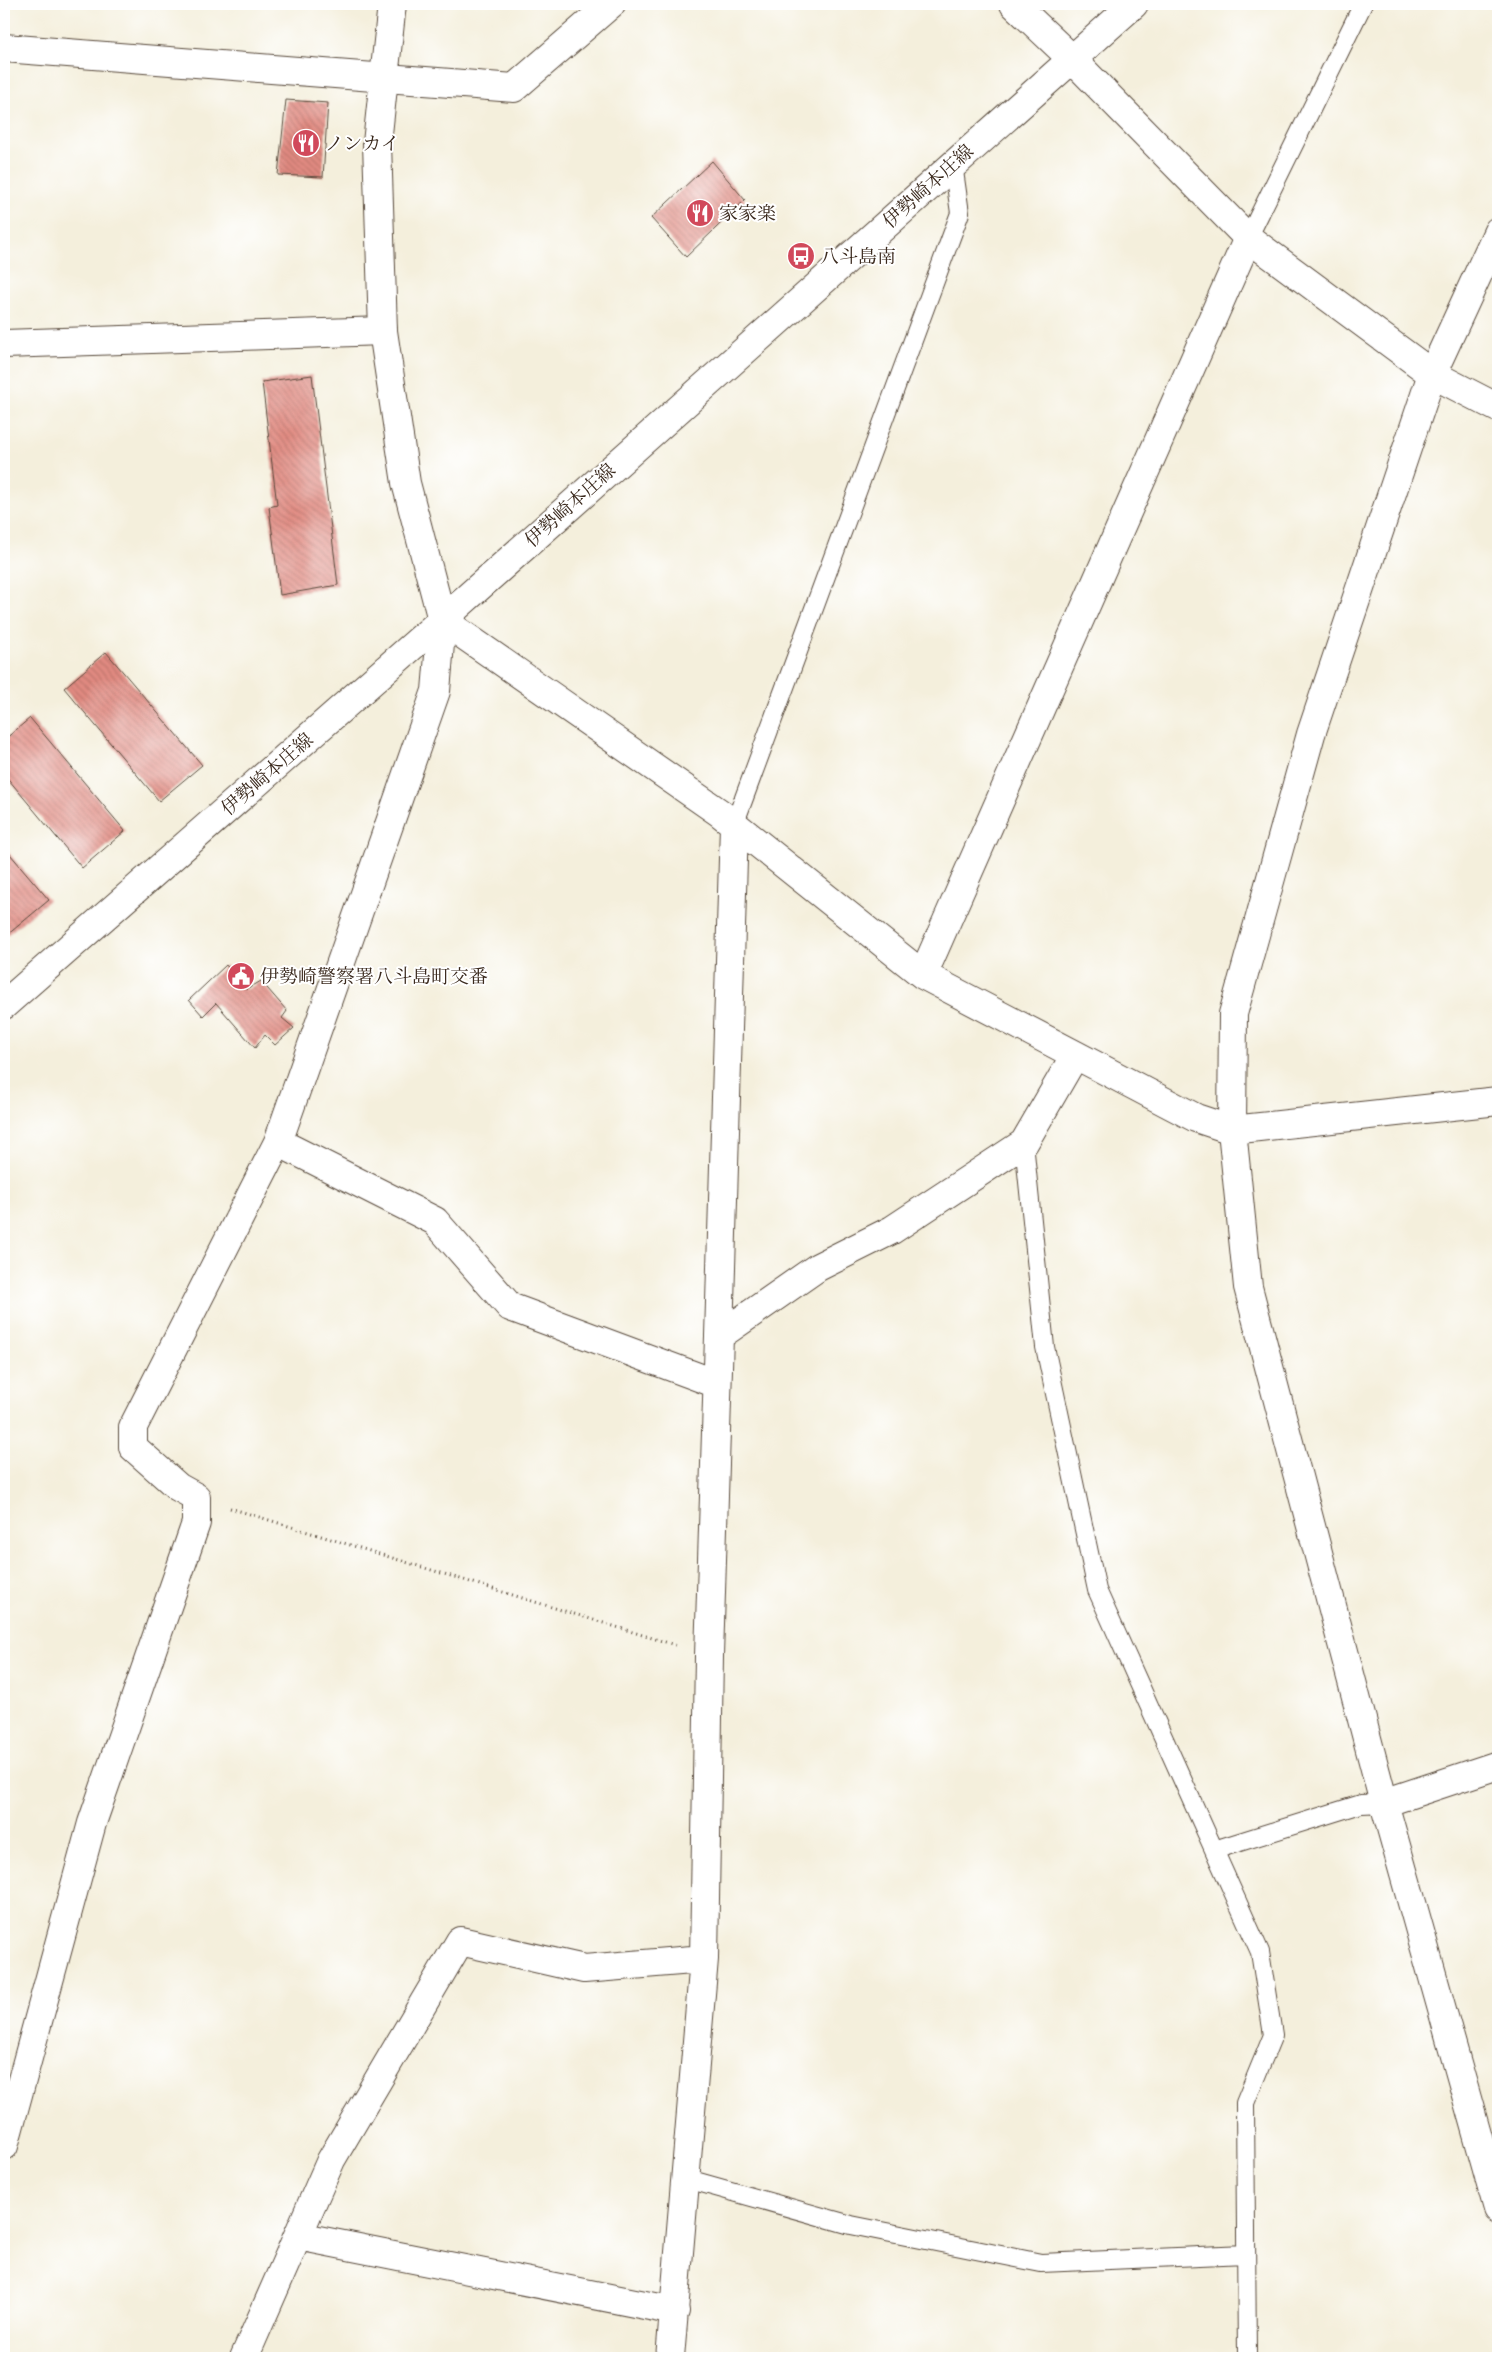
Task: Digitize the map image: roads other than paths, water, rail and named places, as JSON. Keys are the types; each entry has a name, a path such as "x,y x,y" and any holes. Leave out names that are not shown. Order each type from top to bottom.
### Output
{"street":[{"path":"4,2146 92,1823 196,1523 196,1498 178,1487 133,1447 133,1427 278,1142 436,691 442,620 406,484 383,331 377,143 392,4"},
{"path":"4,48 514,88 611,4"},
{"path":"1014,4 1071,58 1248,238 1432,374 1498,408"},
{"name":"伊勢崎本庄線","path":"4,1005 442,620 1071,58 1134,4"},
{"path":"1498,231 1432,374 1312,734 1234,1014 1232,1130 1248,1287 1384,1803 1498,2209"},
{"path":"923,975 1248,238"},
{"path":"4,344 383,331"},
{"path":"442,620 734,825 923,975 1196,1118 1232,1130 1498,1101"},
{"path":"670,2358 704,1959 709,1656 734,825"},
{"path":"718,1336 818,1267 892,1230 1024,1143 1075,1055"},
{"path":"278,1142 435,1221 510,1307 718,1384"},
{"path":"1384,1803 1498,1765"},
{"path":"244,2358 331,2160 460,1941 584,1969 704,1959"},
{"path":"298,2236 675,2311"}],"lane":[{"path":"1248,238 1363,4"},
{"path":"734,825 960,213 953,164"},
{"path":"1024,1143 1045,1347 1097,1590 1260,1952 1273,2036 1245,2102 1247,2358"},
{"path":"1214,1850 1361,1804 1384,1803"},
{"path":"684,2178 851,2225 1041,2262 1245,2254"}],"place":[{"name":"ノンカイ","path":"306,143"},
{"name":"家家楽","path":"700,213"},
{"name":"八斗島南","path":"801,256"},
{"name":"伊勢崎警察署八斗島町交番","path":"241,976"}]}
